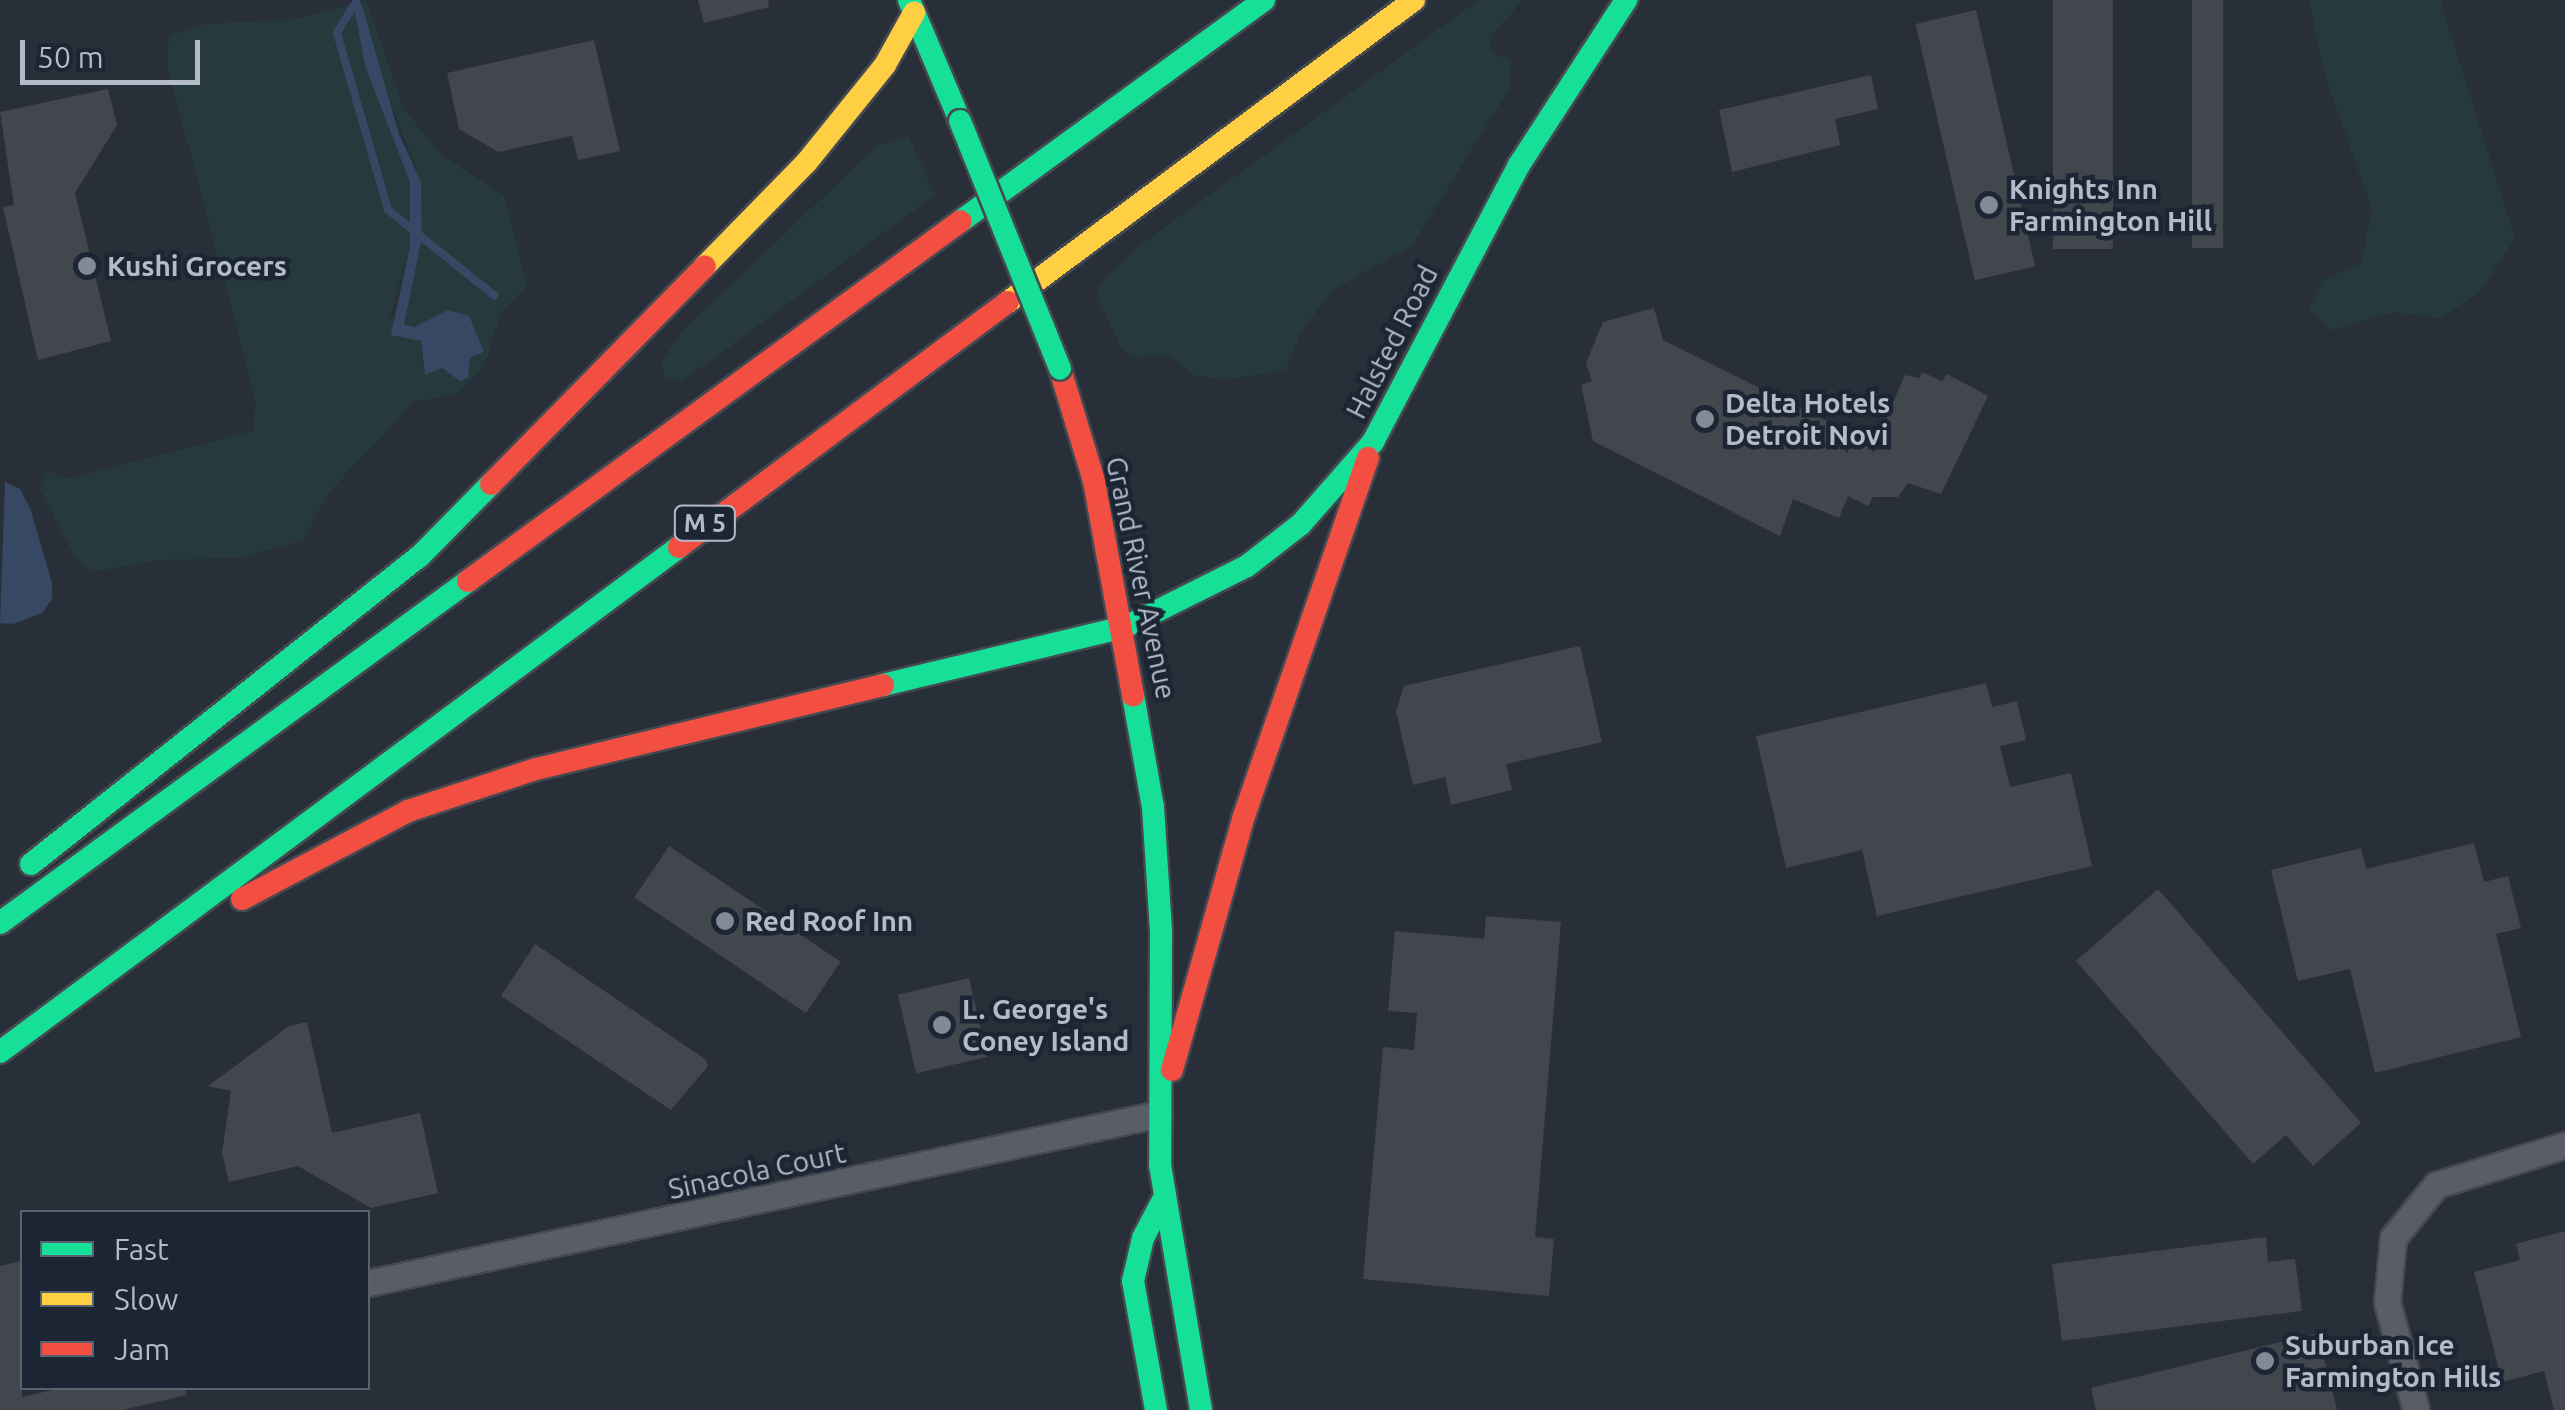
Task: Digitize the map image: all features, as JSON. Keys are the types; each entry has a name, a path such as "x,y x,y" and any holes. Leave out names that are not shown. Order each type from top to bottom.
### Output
{"main road":[{"path":"1067,150 1220,0"},
{"path":"0,924 738,382 1067,150 1264,0"},
{"name":"M 5","path":"0,1052 1414,0"},
{"name":"Halsted Road","path":"0,1063 214,916 408,811 555,764 1125,627 1248,566 1301,524 1373,442 1518,165 1626,0"},
{"path":"15,877 419,557 806,163 886,65 911,6"},
{"name":"Grand River Avenue","path":"911,6 1060,369 1094,481 1125,627 1153,807 1161,930 1159,1114 1163,1200 1201,1410"},
{"path":"1159,1114 1244,816 1373,442"},
{"name":"Grand River Avenue","path":"1156,1410 1134,1281 1143,1238 1163,1200"}],"street":[{"name":"Sinacola Court","path":"370,1283 1159,1114"},
{"path":"2416,1410 2387,1302 2393,1238 2436,1185 2565,1145"}],"green space":[{"path":"366,0 404,109 440,154 505,196 527,285 501,313 484,366 457,394 414,402 329,492 304,540 239,558 160,560 91,572 76,558 39,488 47,470 67,479 253,431 256,401 167,65 169,36 205,24 296,19 353,3 365,66 410,182 410,246 390,316 421,341 423,369 469,374 470,358 479,355 448,310 415,327 404,326 422,238 421,182 354,3"},
{"path":"1479,0 1523,0 1491,36 1491,52 1511,60 1509,89 1411,247 1332,290 1301,332 1286,370 1226,380 1194,375 1169,355 1132,357 1121,348 1096,293 1107,276 1139,246"},
{"path":"2309,0 2440,0 2515,238 2480,292 2440,318 2395,312 2331,330 2309,308 2323,280 2361,263 2372,209 2325,76"},
{"path":"909,137 935,195 702,367 680,381 665,378 661,364 680,333 878,145"}],"water":[{"path":"353,2 361,2 399,134 421,182 422,238 404,325 415,327 448,310 469,316 484,352 470,358 468,378 460,381 442,368 425,375 421,341 391,335 410,246 410,182 365,66"},
{"path":"5,482 20,489 30,508 52,583 52,599 42,613 13,624 0,623"}],"building":[{"path":"698,0 768,0 769,7 704,23"},
{"path":"2053,0 2113,0 2113,249 2053,249"},
{"path":"2192,0 2223,0 2223,248 2192,248"},
{"name":"Knights Inn Farmington Hill","path":"1976,10 2035,266 1975,280 1916,24"},
{"path":"594,40 620,151 578,160 572,136 498,152 459,129 447,73"},
{"path":"1871,75 1878,109 1835,119 1840,145 1732,172 1719,110"},
{"path":"108,89 117,125 75,193 111,341 38,360 3,207 14,205 0,112"},
{"name":"Delta Hotels Detroit Novi","path":"1654,308 1663,340 1875,445 1905,375 1919,378 1922,372 1942,381 1947,374 1988,396 1941,494 1908,483 1898,497 1873,497 1868,506 1848,496 1839,518 1793,499 1780,536 1593,441 1581,385 1592,381 1586,363 1603,322"},
{"path":"1580,646 1602,742 1506,764 1512,790 1451,805 1445,777 1413,785 1396,711 1404,686"},
{"path":"1986,683 1992,707 2017,701 2026,740 2000,746 2010,787 2071,773 2092,866 1877,916 1862,850 1786,868 1756,736"},
{"path":"2474,843 2484,882 2508,876 2521,928 2496,934 2521,1037 2375,1073 2350,969 2298,981 2271,870 2361,848 2366,869"},
{"name":"Red Roof Inn","path":"669,846 841,962 806,1013 634,897"},
{"path":"2158,889 2361,1123 2313,1166 2286,1135 2253,1164 2076,961"},
{"path":"1486,916 1561,922 1535,1237 1554,1239 1549,1296 1363,1279 1383,1047 1414,1050 1417,1013 1388,1011 1395,931 1484,939"},
{"path":"535,944 705,1059 708,1066 671,1110 501,996"},
{"name":"L. George's Coney Island","path":"969,978 987,1057 916,1073 898,994"},
{"path":"307,1022 332,1133 420,1113 438,1193 371,1208 298,1166 229,1182 222,1153 231,1091 208,1086 289,1026"},
{"path":"2565,1231 2565,1410 2554,1410 2544,1371 2502,1382 2474,1272 2520,1260 2516,1244"},
{"path":"2266,1237 2268,1262 2295,1259 2302,1311 2062,1341 2052,1264"},
{"path":"20,1261 22,1397 52,1390 185,1390 186,1395 123,1410 0,1410 0,1266"},
{"name":"Suburban Ice Farmington Hills","path":"2318,1333 2337,1410 2096,1410 2091,1388"}],"waterway":[{"path":"356,2 337,33 388,210 495,296"}],"traffic: fast":[{"path":"909,0 960,121"},
{"path":"961,221 1264,0"},
{"path":"1125,627 1247,566 1301,524 1373,442 1519,165 1626,0"},
{"path":"960,121 1060,369"},
{"path":"31,864 419,557 491,484"},
{"path":"0,1052 679,547"},
{"path":"0,923 468,581"},
{"path":"883,685 1125,627"},
{"path":"1133,695 1153,807 1161,930 1160,1165 1201,1410"},
{"path":"1156,1410 1133,1281 1143,1238 1163,1200"}],"traffic: slow":[{"path":"1008,302 1414,0"},
{"path":"705,266 806,163 885,65 914,13"}],"traffic: jam":[{"path":"468,581 961,221"},
{"path":"491,484 705,266"},
{"path":"679,547 1008,302"},
{"path":"1060,369 1094,481 1133,695"},
{"path":"1172,1070 1244,816 1368,458"},
{"path":"242,899 408,811 536,769 883,685"}],"place":[{"name":"Knights Inn Farmington Hill","path":"1989,205"},
{"name":"Kushi Grocers","path":"87,266"},
{"name":"Delta Hotels Detroit Novi","path":"1705,419"},
{"name":"Red Roof Inn","path":"725,921"},
{"name":"L. George's Coney Island","path":"942,1025"},
{"name":"Suburban Ice Farmington Hills","path":"2265,1361"}]}
